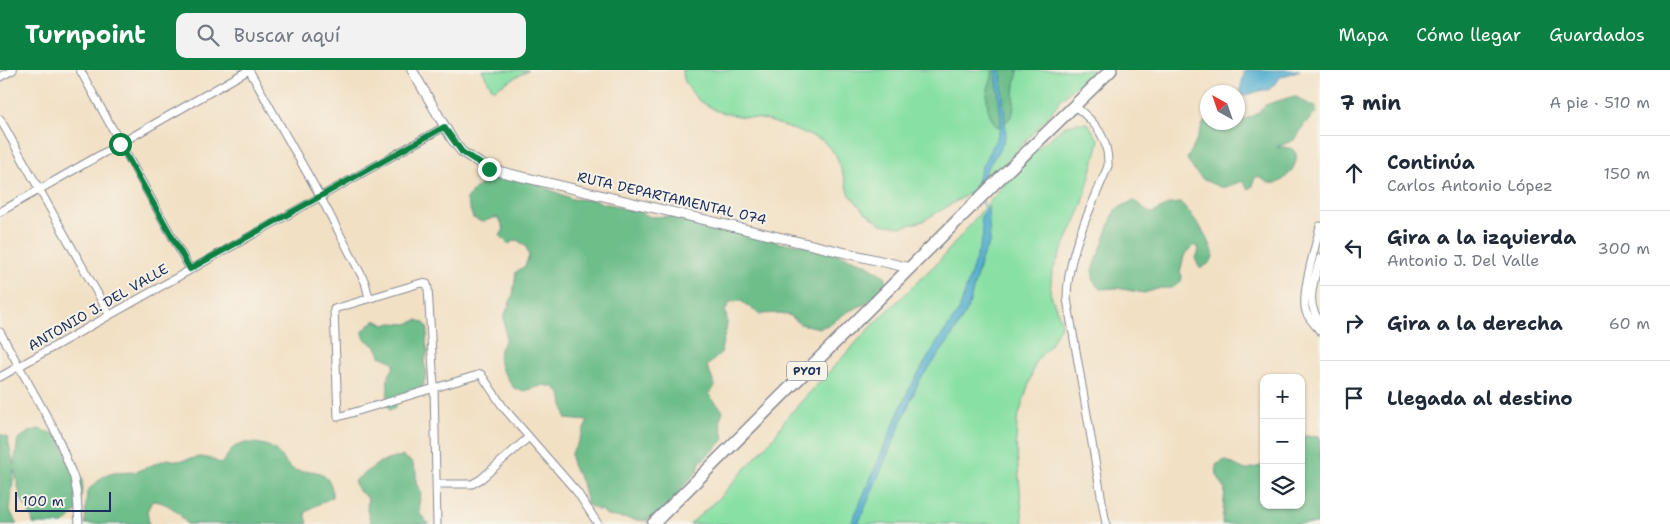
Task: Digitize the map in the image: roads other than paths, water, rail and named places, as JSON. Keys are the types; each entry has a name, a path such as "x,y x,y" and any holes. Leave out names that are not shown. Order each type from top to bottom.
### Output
{"highway":[{"name":"PY01","path":"653,524 1111,70"}],"street":[{"path":"0,77 13,70"},
{"path":"80,70 190,269"},
{"path":"0,212 249,70 320,196 365,282 369,298"},
{"name":"RUTA DEPARTAMENTAL 074","path":"412,70 444,127 462,152 489,169 910,268"},
{"path":"1075,106 1097,126 1108,152 1108,166 1075,251 1068,283 1068,299 1106,524"},
{"path":"0,119 109,314"},
{"name":"ANTONIO J. DEL VALLE","path":"0,377 444,127"},
{"path":"1320,226 1305,293 1305,310 1320,331"},
{"path":"1320,258 1311,298 1312,308 1320,322"},
{"path":"437,524 434,387 427,284 421,283 334,309 338,416 434,387 481,374 503,407 577,492 598,524"},
{"path":"0,332 56,432 74,478 77,495 78,524"},
{"path":"436,484 472,484 481,479 529,437"}],"water":[{"path":"996,70 1001,70 1006,135 1000,149 986,170 983,179 975,188 982,166 999,133 1001,121"},
{"path":"1245,70 1300,70 1281,77 1269,90 1245,95 1245,85 1241,85"},
{"path":"988,206 990,241 981,260 968,309 949,341 919,381 858,524 851,524 908,391 937,342 959,311 983,236 981,217"}],"waterway":[{"path":"980,179 982,190"},
{"path":"983,202 985,214"}]}
